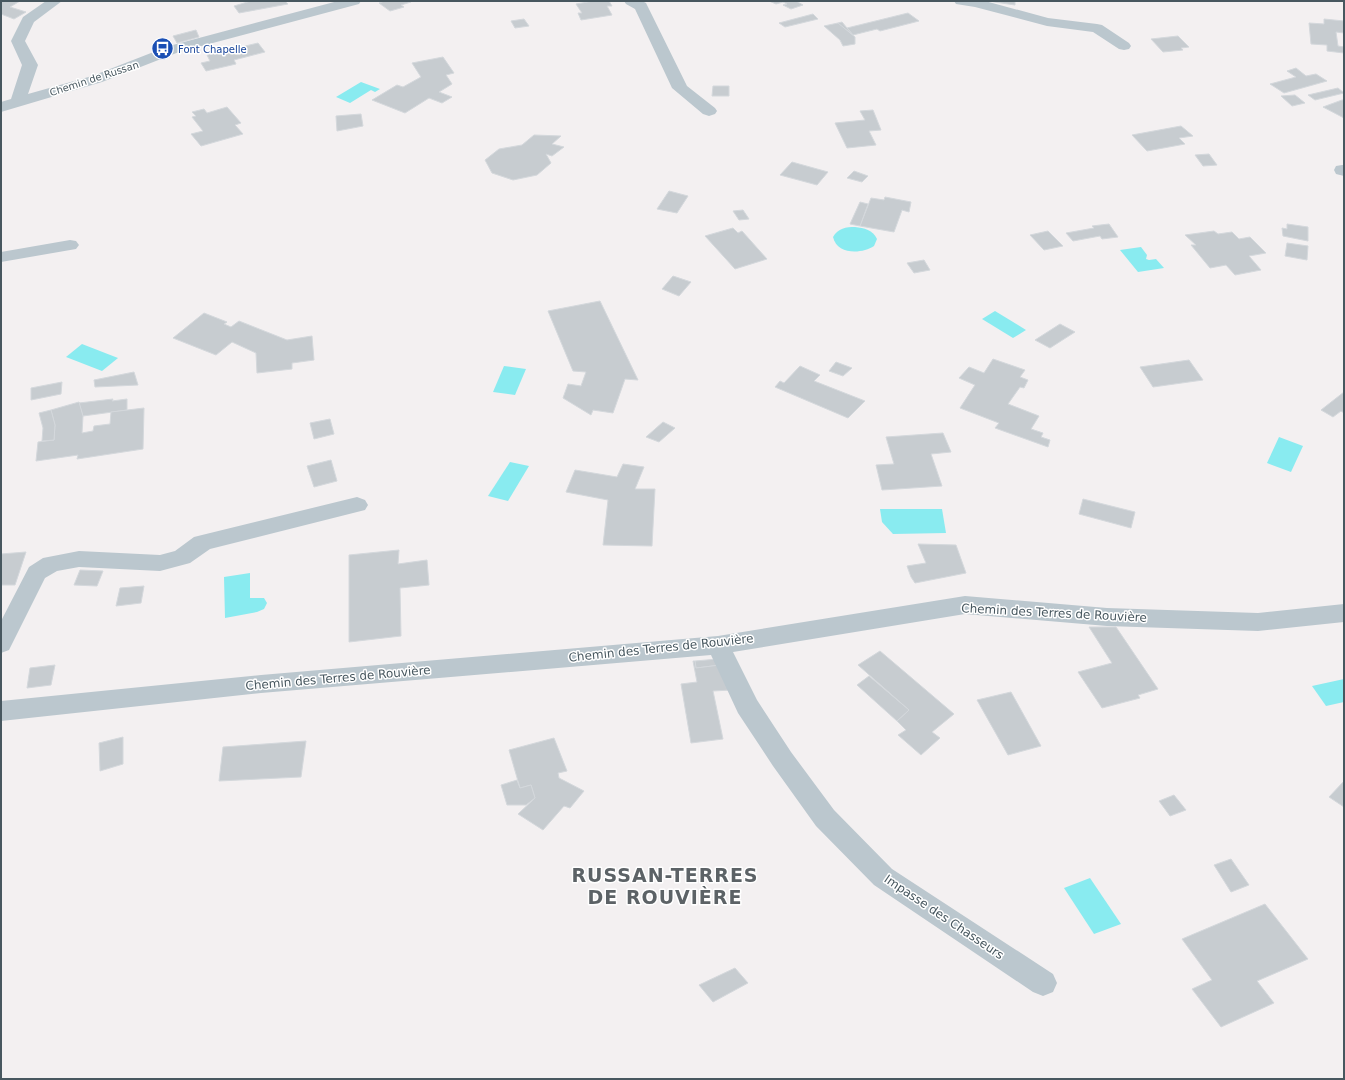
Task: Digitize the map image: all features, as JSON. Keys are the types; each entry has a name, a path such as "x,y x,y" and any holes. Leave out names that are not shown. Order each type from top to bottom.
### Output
{"street":[{"path":"18,102 30,64 18,41 28,20 55,1"},
{"name":"Chemin de Russan","path":"1,107 97,79 174,49 354,1"},
{"path":"631,1 641,6 680,88 709,111"},
{"path":"961,1 976,2 1047,22 1097,28 1124,46"},
{"path":"1,257 70,245"},
{"path":"1,644 37,573 51,564 79,559 160,563 182,557 202,543 357,505"},
{"name":"Chemin des Terres de Rouvière","path":"1,711 260,684 718,645 965,606 1107,617 1258,622 1344,613"},
{"name":"Impasse des Chasseurs","path":"718,645 746,706 782,759 826,818 883,877 1043,983"}],"water":[{"path":"361,82 380,89 375,92 371,90 350,103 336,97"},
{"path":"848,227 865,229 873,233 877,239 874,246 869,249 850,251 839,247 835,243 833,237 837,232"},
{"path":"1141,247 1147,255 1146,259 1156,259 1164,268 1138,272 1120,250"},
{"path":"995,311 1026,330 1013,338 982,319"},
{"path":"82,344 118,358 102,371 66,357"},
{"path":"504,366 526,369 515,395 493,392"},
{"path":"1279,437 1303,446 1291,472 1267,463"},
{"path":"510,462 529,466 508,501 488,496"},
{"path":"880,509 942,509 946,533 893,534 882,522"},
{"path":"250,573 250,598 264,598 267,603 264,609 257,612 225,618 224,577"},
{"path":"1344,679 1344,702 1326,706 1312,686"},
{"path":"1090,878 1121,924 1094,934 1064,888"}],"building":[{"path":"1,1 20,1 10,7 26,12 14,19 1,14"},
{"path":"251,1 285,1 288,4 239,13 234,6"},
{"path":"385,1 411,2 401,5 404,7 390,11 379,3"},
{"path":"594,1 609,1 612,6 607,6 612,15 581,20 578,13 582,13 576,4"},
{"path":"769,1 796,1 803,5 791,9 783,5 787,4 783,2 776,4"},
{"path":"988,1 1015,1 1015,5"},
{"path":"908,13 919,21 880,31 877,29 853,35 847,28"},
{"path":"813,14 818,19 785,27 779,23"},
{"path":"524,19 529,26 515,28 511,21"},
{"path":"1324,19 1344,21 1344,33 1336,32 1338,46 1344,47 1344,53 1327,51 1327,45 1311,44 1309,23 1324,24"},
{"path":"842,22 853,35 838,24"},
{"path":"838,23 855,37 855,44 843,46 840,40 824,26"},
{"path":"196,30 199,37 177,43 173,36"},
{"path":"1178,36 1189,47 1181,48 1183,50 1163,52 1151,39"},
{"path":"258,43 265,52 234,60 236,64 206,71 201,63 210,61 207,55"},
{"path":"443,57 454,73 446,75 452,84 439,92 452,97 442,103 429,98 405,113 372,100 397,85 403,87 421,77 412,63"},
{"path":"1296,68 1306,76 1316,74 1327,81 1284,93 1270,84 1296,77 1287,71"},
{"path":"713,86 729,86 729,96 712,96"},
{"path":"1338,88 1344,93 1315,100 1308,95"},
{"path":"1295,95 1305,103 1292,106 1281,96"},
{"path":"1344,100 1344,118 1323,107"},
{"path":"227,107 241,123 235,125 243,134 201,146 191,134 203,131 192,117 196,116 192,112 204,109 207,113"},
{"path":"873,110 881,130 869,131 876,145 847,148 835,123 865,120 860,111"},
{"path":"361,114 363,126 337,131 336,116"},
{"path":"1181,126 1193,136 1179,138 1185,144 1147,151 1132,135"},
{"path":"534,135 561,136 552,144 564,147 552,156 546,154 551,163 537,175 513,180 492,173 485,160 499,149 522,145"},
{"path":"1209,154 1217,165 1203,166 1195,155"},
{"path":"792,162 828,172 817,185 780,175"},
{"path":"854,171 868,176 862,182 847,178"},
{"path":"669,191 688,196 677,213 657,209"},
{"path":"885,197 911,202 909,212 902,210 894,232 860,226 871,198 884,200"},
{"path":"860,202 868,204 860,226 850,224"},
{"path":"743,210 749,219 739,220 733,211"},
{"path":"1109,224 1118,237 1102,239 1100,236 1073,241 1066,233 1094,228 1092,226"},
{"path":"1287,224 1308,227 1308,241 1283,236 1282,228 1287,229"},
{"path":"733,228 738,233 742,231 767,259 735,269 705,236"},
{"path":"1048,231 1063,246 1044,250 1030,235"},
{"path":"1214,231 1218,234 1232,232 1239,239 1250,237 1266,253 1249,256 1261,270 1235,275 1226,265 1210,268 1191,245 1196,245 1185,235"},
{"path":"1287,243 1308,246 1307,260 1285,256"},
{"path":"924,260 930,270 914,273 907,263"},
{"path":"673,276 691,282 679,296 662,289"},
{"path":"600,301 638,380 625,379 613,413 593,410 591,415 563,398 568,384 581,386 586,372 573,371 548,311"},
{"path":"204,313 227,322 224,324 231,327 239,321 287,340 312,336 314,360 292,363 292,369 257,373 256,353 232,342 216,355 173,338"},
{"path":"1060,324 1075,332 1050,348 1035,340"},
{"path":"993,359 1025,370 1020,377 1028,380 1024,388 1020,387 1008,404 1039,416 1031,429 1043,433 1041,437 1050,440 1048,447 995,428 999,423 960,408 975,385 959,378 969,367 984,373"},
{"path":"1189,360 1203,380 1153,387 1140,367"},
{"path":"836,362 852,368 843,376 829,371"},
{"path":"800,366 820,375 814,381 865,401 848,418 775,387 780,381 784,383"},
{"path":"134,372 138,385 95,387 94,380"},
{"path":"62,382 61,394 31,400 31,388"},
{"path":"1344,392 1344,413 1341,411 1333,417 1321,410"},
{"path":"113,399 112,401 127,399 127,410 83,416 79,403"},
{"path":"79,402 83,416 82,433 93,431 94,426 110,424 111,412 144,408 143,449 77,459 78,455 36,461 38,442 54,440 55,425 51,410"},
{"path":"51,410 55,425 54,440 42,441 43,428 39,413"},
{"path":"330,419 334,434 314,439 310,423"},
{"path":"663,422 675,428 659,442 646,437"},
{"path":"943,433 951,452 931,454 942,486 882,490 876,465 894,464 886,437"},
{"path":"331,460 337,481 314,487 307,466"},
{"path":"623,464 644,467 635,489 655,489 652,546 603,545 608,500 566,492 575,470 617,477"},
{"path":"1083,499 1135,512 1131,528 1079,514"},
{"path":"918,544 956,545 966,573 915,583 907,566 926,563"},
{"path":"399,550 398,564 427,560 429,585 400,588 401,636 349,642 349,555"},
{"path":"26,552 15,585 1,585 1,554"},
{"path":"80,570 103,571 97,586 74,585"},
{"path":"144,586 141,603 116,606 120,588"},
{"path":"1089,627 1116,627 1158,689 1138,695 1140,698 1102,708 1078,672 1112,663"},
{"path":"880,651 954,714 932,732 940,738 921,755 898,735 906,730 897,721 909,710 858,665"},
{"path":"718,659 720,665 696,668 695,661"},
{"path":"693,661 695,661 696,668 720,665 731,690 713,691 723,739 691,743 681,684 697,682"},
{"path":"55,665 51,685 27,688 30,668"},
{"path":"869,676 909,710 897,721 857,685"},
{"path":"1011,692 1041,746 1008,755 977,700"},
{"path":"123,737 123,764 100,771 99,743"},
{"path":"554,738 567,771 558,773 559,778 584,791 570,808 564,806 543,830 518,814 535,798 531,785 520,788 509,750"},
{"path":"306,741 301,777 219,781 223,747"},
{"path":"517,780 520,788 531,785 535,798 526,805 507,805 501,785"},
{"path":"1344,781 1344,807 1329,797"},
{"path":"1174,795 1186,810 1170,816 1159,801"},
{"path":"1231,859 1249,885 1231,892 1214,865"},
{"path":"1265,904 1308,959 1257,981 1274,1003 1221,1027 1192,989 1212,980 1182,939"},
{"path":"735,968 748,983 713,1002 699,985"}],"place":[{"name":"Font Chapelle","path":"163,49"}],"district":[{"name":"RUSSAN-TERRES DE ROUVIÈRE","path":"665,886"}]}
